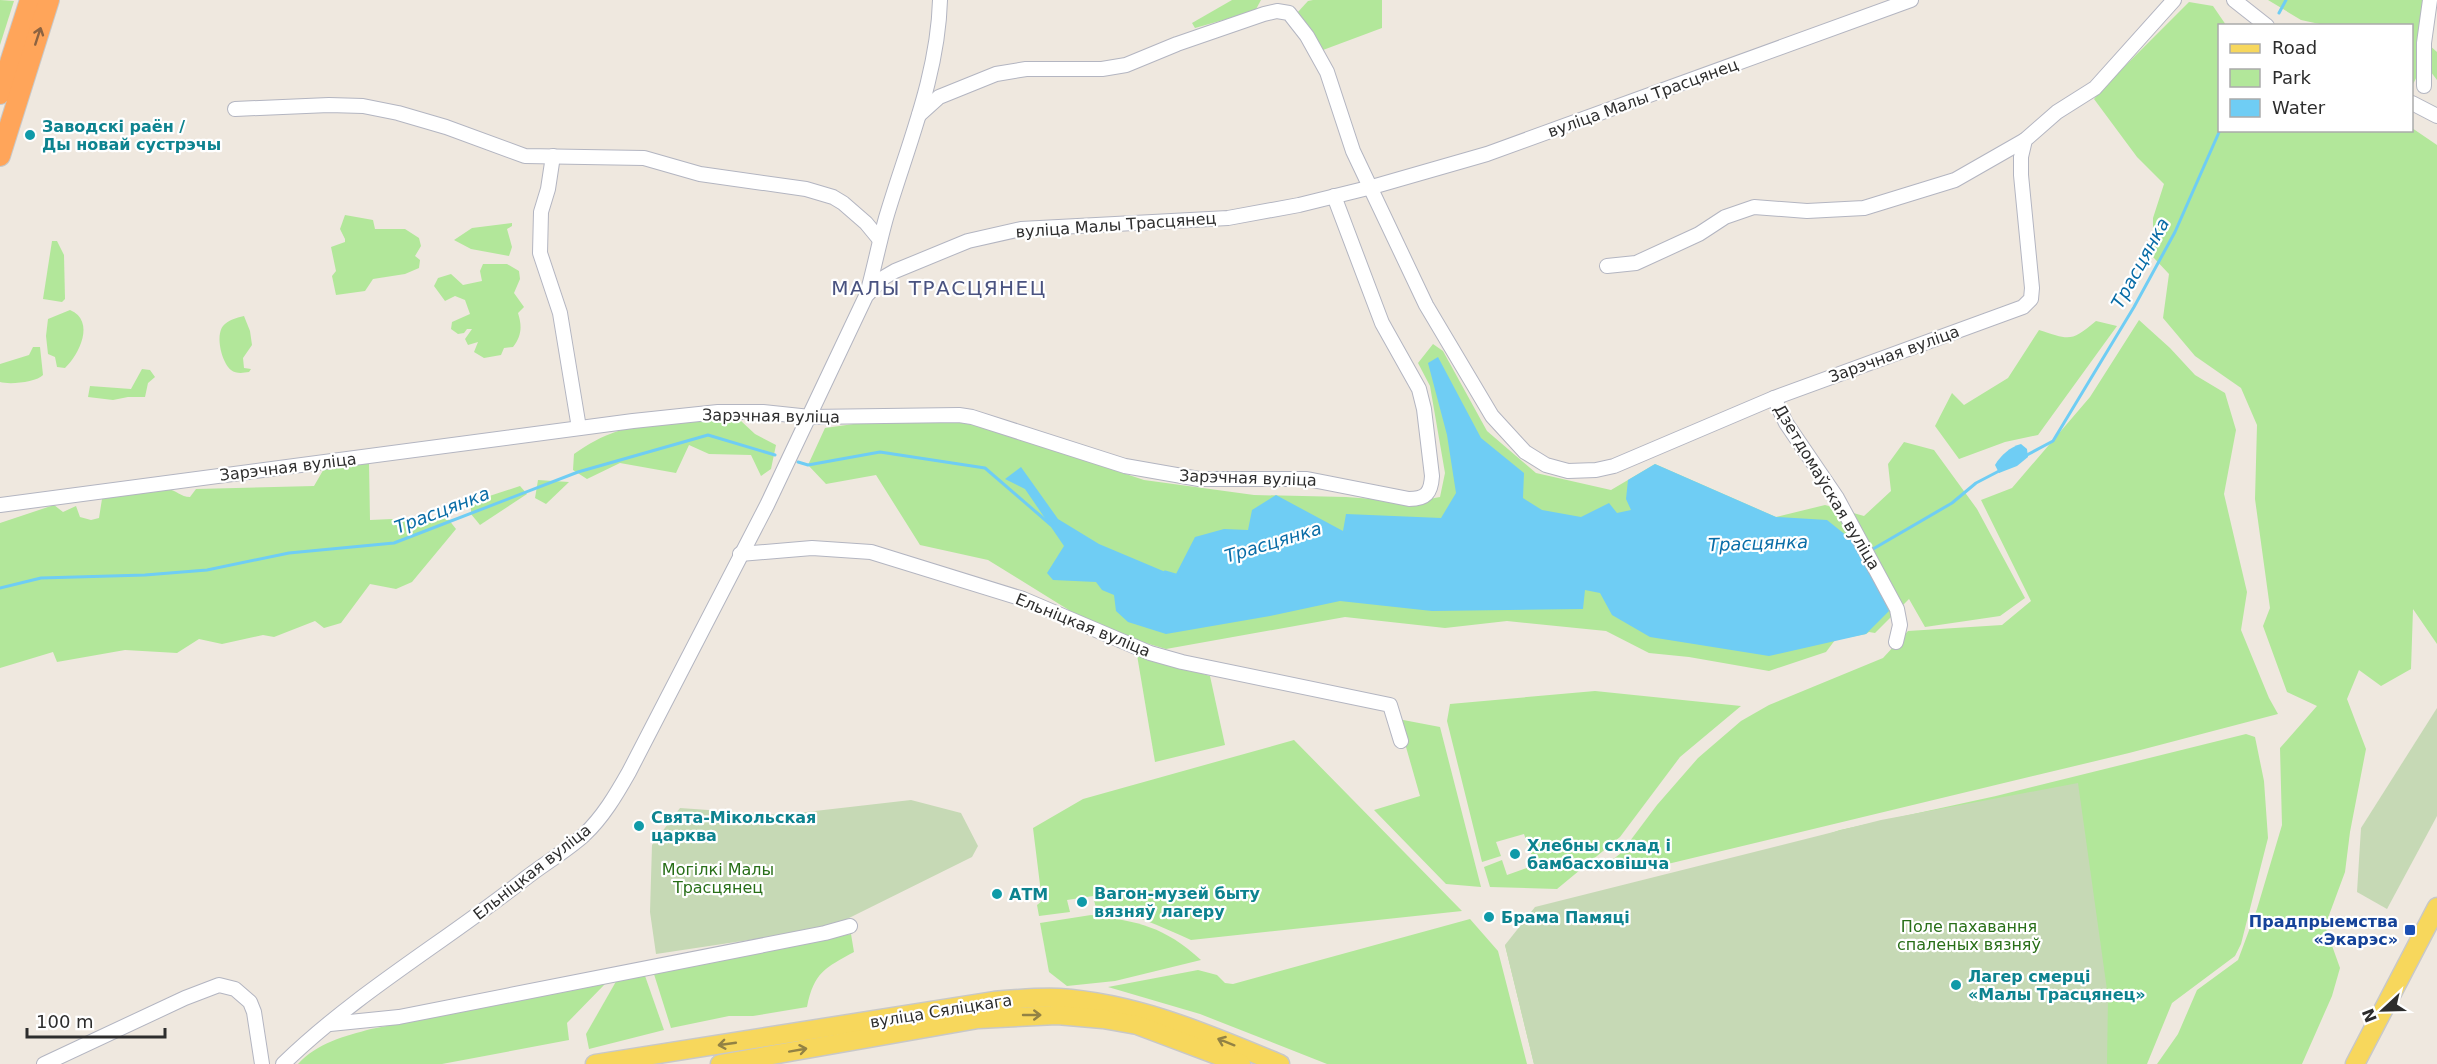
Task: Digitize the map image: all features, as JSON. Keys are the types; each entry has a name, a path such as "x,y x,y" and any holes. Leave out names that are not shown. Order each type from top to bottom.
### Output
{"highway":[{"path":"0,94 30,0"},
{"path":"0,156 49,0"}],"main road":[{"path":"2355,1064 2437,907"},
{"name":"вуліца Сяліцкага","path":"595,1064 629,1062 994,1001 1040,998 1094,1002 1138,1010 1188,1026 1280,1064"},
{"name":"вуліца Сяліцкага","path":"720,1064 978,1019 1057,1015 1137,1025 1241,1064"}],"street":[{"path":"866,296 880,240 919,115 937,36 940,0"},
{"name":"вуліца Малы Трасцянец","path":"810,417 866,296 883,278 895,271 968,241 1021,229 1201,221 1299,206 1487,154 1911,0"},
{"path":"1607,266 1636,263 1700,234 1725,217 1754,207 1807,211 1864,208 1955,180 2025,140 2057,112 2095,88 2174,0"},
{"path":"2234,0 2264,24"},
{"path":"2424,86 2424,44 2430,0"},
{"path":"919,115 939,97 996,74 1026,69 1102,69 1126,65 1209,32 1264,14 1284,12 1289,13 1297,22 1327,72 1353,151 1372,187"},
{"path":"2413,104 2437,116"},
{"path":"235,109 363,106 446,127 525,156 644,158 700,174 820,192 843,203 866,223 880,240 881,257 886,265 895,271"},
{"name":"Зарэчная вуліца","path":"1372,187 1426,305 1475,391 1510,438 1545,465 1568,471 1596,470 1614,466 1774,398 2023,307 2031,299 2032,276 2020,157 2025,140"},
{"path":"553,156 548,189 541,212 540,253 560,313 579,428"},
{"name":"Зарэчная вуліца","path":"0,505 579,428 718,412 763,412 810,417 927,415 972,417 1103,460 1144,470 1199,479 1307,478 1381,494 1420,499 1427,495 1431,487 1432,476 1424,409 1419,389 1382,323 1334,196"},
{"name":"Дзетдомаўская вуліца","path":"1774,398 1786,423 1837,498 1898,609 1900,625 1896,642"},
{"name":"Ельніцкая вуліца","path":"283,1064 309,1040 386,980 480,915 563,851 584,834 602,814 629,772 810,417"},
{"name":"Ельніцкая вуліца","path":"740,554 812,548 871,552 1023,598 1150,652 1182,662 1390,705 1401,741"},
{"path":"330,1024 399,1017 825,933 850,926"},
{"path":"44,1064 201,991 219,985 235,989 250,1002 254,1011 262,1064"}],"green space":[{"path":"0,0 14,1 0,45"},
{"path":"1232,0 1261,0 1255,11 1195,28 1192,23"},
{"path":"1382,0 1382,28 1323,50 1297,13 1308,1"},
{"path":"2268,0 2425,0 2420,37 2437,52 2437,80 2424,63 2413,84 2413,24 2319,24 2301,20"},
{"path":"2189,2 2213,6 2225,24 2218,24 2218,132 2413,132 2413,129 2437,145 2437,644 2413,609 2411,669 2381,686 2359,670 2347,699 2366,749 2350,832 2345,872 2325,926 2340,968 2332,996 2302,1064 2157,1064 2178,1034 2197,990 2238,960 2257,909 2282,825 2280,748 2317,706 2287,692 2263,626 2270,608 2255,499 2257,425 2241,388 2195,356 2163,318 2169,274 2153,257 2153,218 2164,184 2137,157 2094,99"},
{"path":"345,215 373,220 375,229 405,229 419,238 421,246 415,256 420,260 419,268 405,274 373,279 365,291 336,295 332,276 336,271 331,247 345,242 340,229"},
{"path":"512,223 512,226 507,229 512,247 509,256 471,249 454,240 472,228"},
{"path":"52,241 57,241 64,255 65,299 62,302 43,299"},
{"path":"483,264 507,264 519,271 520,279 514,293 524,307 518,313 520,330 513,347 504,348 501,355 484,358 474,352 478,342 468,345 465,339 472,329 458,334 451,329 452,322 470,314 465,300 455,296 445,301 434,286 438,278 451,274 463,285 482,281 480,271"},
{"path":"70,310 78,315 84,330 80,347 70,362 65,368 57,367 55,357 48,354 46,336 48,319"},
{"path":"244,316 252,345 243,358 244,368 251,369 249,372 237,373 231,370 225,362 220,336 225,324"},
{"path":"2139,320 2195,375 2225,393 2236,430 2224,494 2247,592 2241,630 2278,714 2129,753 1651,868 1611,861 1621,853 1657,805 1698,758 1741,721 1769,705 1883,658 1908,631 2002,625 2031,601 1981,500 2012,488 2090,397"},
{"path":"2096,321 2117,326 2038,435 2005,442 1959,459 1935,426 1952,393 1964,405 2008,378 2039,330 2057,336 2070,337 2081,333"},
{"path":"1433,344 1443,351 1487,431 1536,473 1611,490 1655,464 1776,517 1825,505 1864,516 1891,491 1888,464 1904,442 1934,450 1977,509 2025,598 2000,616 1925,627 1909,599 1875,633 1869,632 1835,640 1826,652 1769,671 1689,657 1649,653 1606,631 1507,621 1445,628 1345,617 1166,649 1101,630 988,560 920,545 876,475 826,484 808,465 825,428 875,421 939,419 971,423 1144,480 1254,495 1346,497 1413,502 1440,497 1445,473 1430,386 1418,363"},
{"path":"33,347 40,347 43,375 23,382 0,382 0,364 29,355"},
{"path":"142,369 150,370 155,377 148,383 145,397 113,400 88,397 90,386 131,389"},
{"path":"709,416 741,421 755,434 776,445 771,469 761,476 751,455 709,454 689,445 676,473 620,463 587,479 573,470 574,454 616,432 638,426 692,421"},
{"path":"369,463 370,520 392,519 418,523 445,515 456,529 412,582 396,589 370,584 341,623 324,628 315,621 274,637 263,635 222,644 199,639 177,653 125,650 57,662 53,652 0,668 0,523 54,505 63,512 76,506 80,517 91,520 99,518 102,499 144,490 168,489 190,497 196,489 314,486 325,467"},
{"path":"538,480 569,482 546,504 535,498"},
{"path":"520,486 527,494 480,525 471,514 471,502"},
{"path":"1137,655 1210,676 1225,745 1155,762"},
{"path":"1595,691 1741,706 1680,757 1620,837 1557,889 1490,887 1484,867 1502,860 1507,875 1535,865 1524,834 1496,842 1501,856 1482,862 1447,721 1450,704"},
{"path":"2437,708 2437,816 2387,909 2357,892 2361,828"},
{"path":"1398,719 1440,727 1481,887 1446,884 1374,810 1420,796"},
{"name":"Поле пахавання спаленых вязняў","path":"2246,734 2255,737 2264,781 2268,838 2241,944 2235,956 2172,1003 2147,1064 1534,1064 1505,945 1840,830 1996,796"},
{"path":"1294,740 1462,911 1191,940 1133,916 1096,908 1093,896 1067,900 1070,912 1039,916 1037,905 1042,901 1033,828 1083,799"},
{"name":"Поле пахавання спаленых вязняў","path":"2078,783 2108,997 2107,1064 1534,1064 1505,945 1535,907 1881,820"},
{"name":"Могілкі Малы Трасцянец","path":"911,800 961,813 978,846 972,857 823,929 656,954 650,912 652,845 680,808 780,815"},
{"path":"1091,915 1150,927 1175,940 1201,960 1115,981 1067,986 1049,972 1040,923"},
{"path":"1470,919 1498,951 1527,1064 1327,1064 1200,1014 1108,987 1198,970 1217,975 1225,983 1233,984"},
{"path":"851,934 854,952 822,972 813,986 807,1007 753,1016 729,1016 671,1028 653,971"},
{"path":"644,973 664,1030 589,1049 586,1034 618,978"},
{"path":"605,984 567,1023 569,1040 442,1064 298,1064 323,1046 371,1029"}],"water":[{"path":"1438,357 1481,438 1524,473 1523,498 1542,510 1581,517 1609,503 1617,513 1631,510 1626,499 1628,480 1655,464 1776,517 1827,520 1857,544 1889,611 1866,634 1769,656 1650,637 1612,615 1600,593 1585,590 1583,609 1432,611 1340,601 1166,634 1128,622 1116,611 1114,595 1102,590 1096,582 1053,580 1047,573 1064,546 1025,489 1005,479 1021,467 1058,519 1099,544 1175,576 1195,537 1224,529 1248,530 1252,510 1276,495 1343,531 1346,514 1441,518 1456,493 1447,435 1428,363"},
{"path":"2021,444 2027,449 2028,457 2017,466 1999,473 1995,465 1997,461 2010,449"}],"waterway":[{"name":"Трасцянка","path":"2279,13 2286,0"},
{"name":"Трасцянка","path":"2025,456 2053,441 2134,307 2175,232 2219,132"},
{"name":"Трасцянка","path":"0,588 41,578 145,575 207,570 289,553 394,543 578,472 708,435 775,455"},
{"name":"Трасцянка","path":"798,462 808,465 880,452 985,468 1051,525"},
{"name":"Трасцянка","path":"1873,549 1952,503 1976,483 2001,470"},
{"name":"Трасцянка","path":"1165,572 1179,576"}],"place":[{"name":"Заводскі раён / Ды новай сустрэчы","path":"30,135"},
{"name":"Свята-Мікольская царква","path":"639,826"},
{"name":"Хлебны склад і бамбасховішча","path":"1515,854"},
{"name":"АТМ","path":"997,894"},
{"name":"Вагон-музей быту вязняў лагеру","path":"1082,902"},
{"name":"Брама Памяці","path":"1489,917"},
{"name":"Прадпрыемства «Экарэс»","path":"2410,930"},
{"name":"Лагер смерці «Малы Трасцянец»","path":"1956,985"}],"district":[{"name":"МАЛЫ ТРАСЦЯНЕЦ","path":"939,288"}]}
